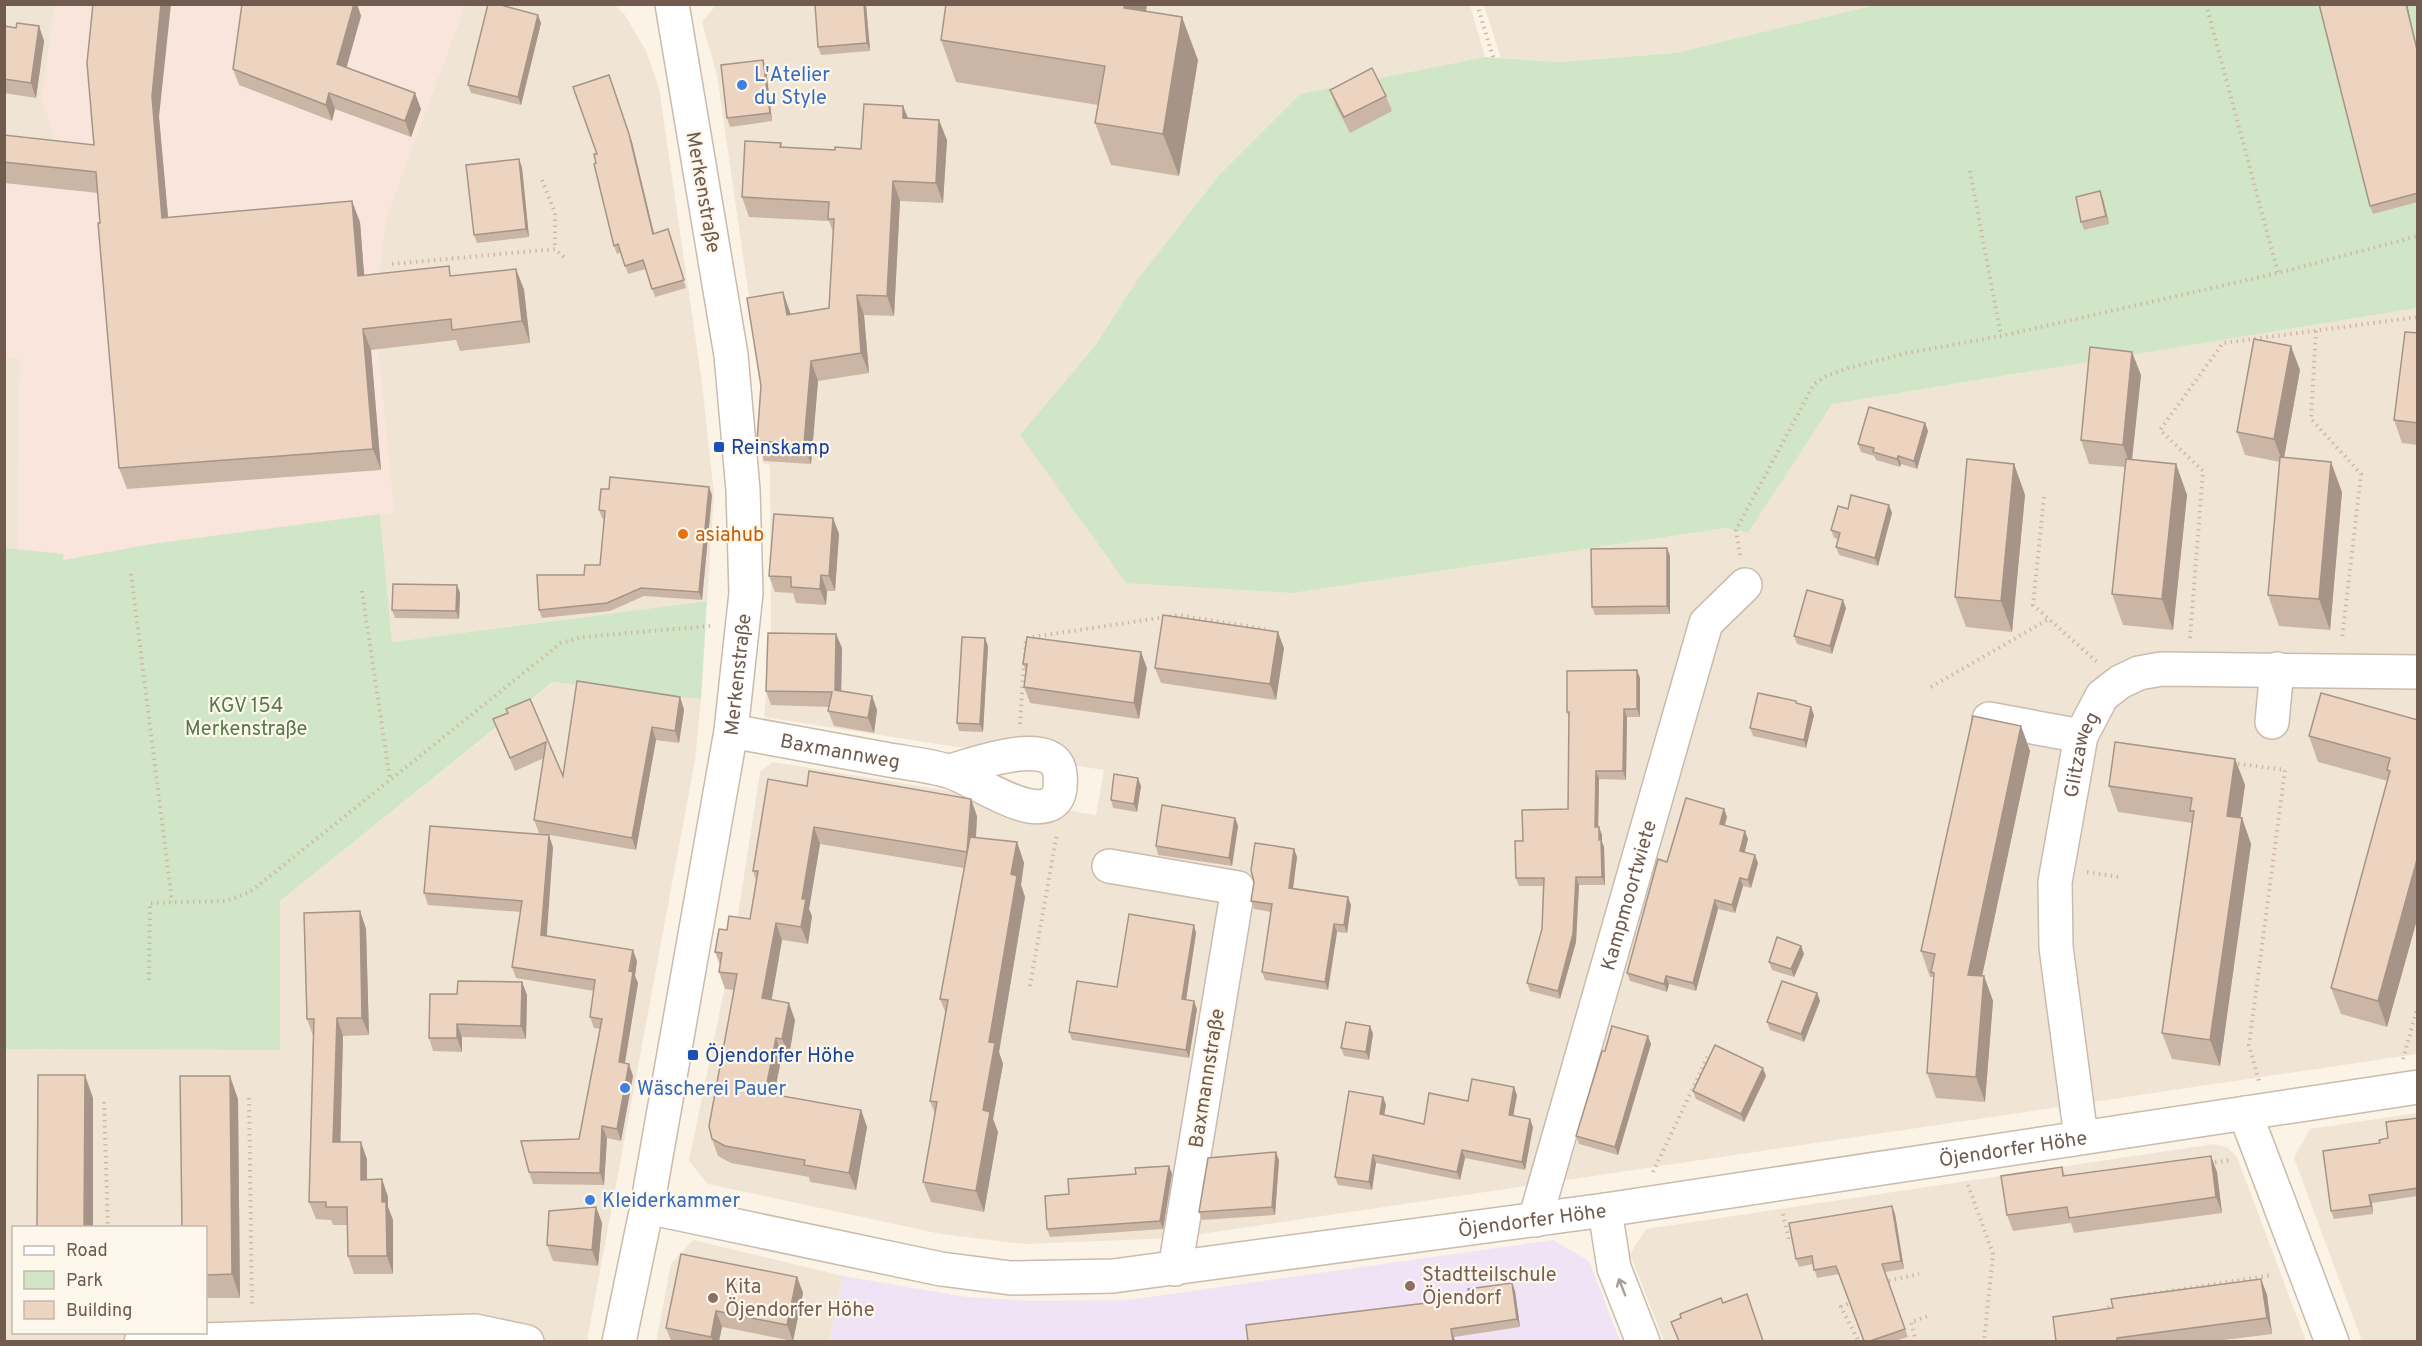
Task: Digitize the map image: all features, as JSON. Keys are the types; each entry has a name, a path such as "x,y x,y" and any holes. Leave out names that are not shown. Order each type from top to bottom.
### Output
{"street":[{"name":"Merkenstraße","path":"619,1341 647,1207 731,731 746,593 742,489 731,355 672,4"},
{"name":"Kampmoortwiete","path":"1534,1220 1706,623 1745,585"},
{"name":"Glitzaweg","path":"2081,1137 2056,947 2055,882 2081,736 2102,696 2120,682 2139,673 2187,668 2418,672"},
{"path":"2272,722 2277,669"},
{"path":"1989,720 2081,736"},
{"name":"Baxmannweg","path":"731,731 950,771 1021,804 1047,806 1057,799 1061,786 1060,770 1052,759 1038,753 999,757 950,771"},
{"name":"Baxmannstraße","path":"1109,866 1238,888 1175,1269"},
{"name":"Öjendorfer Höhe","path":"647,1207 941,1269 1011,1278 1113,1276 1605,1210 2412,1088"},
{"path":"2256,1111 2262,1156 2332,1341"},
{"path":"1605,1210 1614,1268 1643,1341"},
{"path":"141,1341 475,1331 527,1341"}],"path":[{"path":"1477,4 1493,57"},
{"path":"2206,4 2278,273"},
{"path":"1970,171 2001,336"},
{"path":"542,180 555,213 555,249 567,260"},
{"path":"1745,585 1736,530 1814,384 1826,376 1907,353 2001,336 2278,273 2418,236"},
{"path":"392,264 555,249"},
{"path":"2187,668 2203,471 2160,430 2223,343 2418,317"},
{"path":"2316,331 2311,419 2361,474 2339,671"},
{"path":"2044,497 2033,605 2120,682"},
{"path":"131,574 172,902"},
{"path":"362,591 390,780"},
{"path":"1017,755 1026,638 1178,615 1265,629"},
{"path":"1931,687 2049,619"},
{"path":"149,981 150,903 226,901 250,892 561,643 582,637 742,624"},
{"path":"2228,762 2285,770 2249,1045 2256,1111"},
{"path":"1030,986 1059,819 1047,806"},
{"path":"2412,1088 2403,1062 2418,1005"},
{"path":"1637,1205 1708,1056"},
{"path":"249,1098 253,1339"},
{"path":"104,1102 108,1226"},
{"path":"1958,1156 1993,1254 1983,1341"},
{"path":"2205,1164 2262,1156"},
{"path":"2100,1313 2121,1298 2304,1270"},
{"path":"1880,1282 1919,1274"},
{"path":"1857,1300 1841,1307 1859,1341"},
{"path":"1916,1341 1911,1322 1928,1316"}],"shaded area":[{"path":"4,5 55,5 42,99 60,152 5,148"},
{"path":"55,5 465,5 386,218 374,310 394,513 151,544 63,560 63,554 18,550 20,359 5,357 4,148 60,152 42,99"},
{"path":"465,5 615,5 625,15 646,51 659,88 702,383 714,495 707,601 392,642 380,514 394,513 374,310 386,218"},
{"path":"716,5 1470,5 1485,57 1300,94 1219,175 1137,280 1095,346 1293,593 1726,528 1748,533 1831,404 2417,308 2417,1054 1174,1238 1025,1244 941,1234 708,1184 689,1161 733,947 760,772 773,762 1096,815 1104,770 764,717 771,635 770,465 762,463 763,405 751,311 717,75 702,22"},
{"path":"1484,5 1875,5 1675,53 1559,62 1501,58"},
{"path":"5,357 20,359 18,550 5,548"},
{"path":"554,682 701,699 695,760 587,1341 5,1342 5,1049 280,1050 280,901"},
{"path":"2417,1113 2417,1341 2362,1341 2294,1158 2310,1129"},
{"path":"2214,1144 2228,1148 2237,1157 2306,1341 1664,1341 1630,1254 1646,1229"},
{"path":"693,1240 843,1276 829,1341 656,1342 671,1264"},
{"name":"Stadtteilschule Öjendorf","path":"1553,1240 1589,1261 1620,1341 829,1342 843,1276 966,1297 1031,1301 1129,1300"}],"green space":[{"path":"1875,5 2417,5 2417,308 1832,404 1748,533 1726,528 1293,593 1126,583 1020,435 1095,346 1137,280 1219,175 1300,94 1485,57 1559,62 1675,53"},
{"name":"KGV 154 Merkenstraße","path":"380,514 392,642 707,601 701,699 553,682 280,901 280,1050 5,1049 5,548 64,554 63,560 151,544"}],"building":[{"path":"93,4 161,4 152,96 162,218 352,201 358,276 449,266 450,276 516,269 522,321 452,330 451,319 363,329 373,449 119,468 98,223 100,223 96,172 4,162 4,135 94,145 87,63"},
{"path":"242,4 354,4 337,64 415,93 405,121 329,93 326,105 233,69"},
{"path":"488,4 497,4 538,15 518,97 468,85"},
{"path":"815,4 864,4 867,43 818,47"},
{"path":"946,4 1125,4 1124,8 1182,17 1163,134 1095,123 1105,66 941,40"},
{"path":"2319,4 2406,4 2418,54 2418,193 2370,206"},
{"path":"17,23 39,26 31,83 4,79 4,26 16,28"},
{"path":"763,60 770,113 727,118 721,65"},
{"path":"1372,68 1386,96 1344,117 1330,90"},
{"path":"609,75 629,134 653,234 668,229 684,280 652,289 643,260 625,266 618,244 614,246 594,164 596,163 594,154 597,154 573,87"},
{"path":"864,104 903,106 903,118 939,120 936,183 893,181 887,296 857,295 861,353 811,361 804,444 757,441 761,386 747,298 783,292 787,315 829,308 834,219 828,219 829,202 742,197 745,141 781,143 780,147 861,149"},
{"path":"519,159 526,229 474,235 466,165"},
{"path":"2100,191 2106,216 2081,222 2076,197"},
{"path":"2405,332 2418,333 2418,423 2394,420"},
{"path":"2254,339 2291,346 2274,439 2237,432"},
{"path":"2090,347 2132,352 2123,445 2081,440"},
{"path":"1869,407 1925,423 1914,461 1873,452 1874,448 1858,444"},
{"path":"2280,457 2331,462 2319,599 2268,595"},
{"path":"1967,459 2014,464 2001,601 1955,597"},
{"path":"2126,459 2176,464 2162,599 2112,594"},
{"path":"610,477 709,487 699,592 641,588 607,603 539,610 537,575 584,575 585,565 600,565 605,511 599,510 601,489 609,489"},
{"path":"1851,495 1889,505 1875,558 1836,547 1840,533 1831,530 1838,506 1848,509"},
{"path":"774,514 833,518 829,576 821,575 820,589 791,587 791,577 769,576"},
{"path":"1667,548 1667,606 1592,607 1591,549"},
{"path":"393,584 457,585 456,611 392,610"},
{"path":"1807,590 1843,600 1830,646 1794,636"},
{"path":"1163,615 1278,632 1270,684 1155,668"},
{"path":"768,633 836,634 835,690 872,696 868,718 828,711 832,692 766,691"},
{"path":"962,637 985,638 980,724 957,723"},
{"path":"1027,637 1141,652 1134,703 1024,687 1027,664 1023,664"},
{"path":"1637,670 1637,709 1624,709 1623,771 1596,771 1595,827 1599,827 1599,840 1601,839 1602,877 1576,877 1573,934 1558,991 1527,983 1542,929 1544,878 1516,878 1515,841 1523,841 1522,810 1568,809 1567,671"},
{"path":"577,681 680,697 675,731 652,727 632,838 534,820 546,742 510,758 493,719 508,713 506,709 530,699 563,776"},
{"path":"1758,693 1796,701 1796,703 1811,707 1804,740 1750,728"},
{"path":"2321,693 2418,720 2418,856 2378,1001 2331,988 2390,771 2387,770 2390,758 2309,736"},
{"path":"1973,716 2021,726 1968,975 1984,976 1976,1077 1927,1073 1934,973 1931,972 1935,954 1921,951"},
{"path":"2115,742 2235,759 2227,816 2242,818 2210,1040 2162,1033 2194,811 2190,811 2192,798 2109,786"},
{"path":"809,771 971,799 967,852 814,827 802,899 806,899 801,927 776,923 762,998 789,1003 782,1039 776,1038 765,1093 861,1110 849,1173 804,1165 805,1160 725,1146 712,1139 709,1126 737,974 719,972 722,953 715,952 719,929 727,930 729,916 750,919 758,871 753,871 768,779 807,786"},
{"path":"1114,774 1138,778 1134,804 1111,800"},
{"path":"1686,798 1724,809 1720,824 1745,831 1740,851 1755,855 1748,880 1740,878 1732,905 1715,900 1693,983 1666,976 1664,984 1627,973 1658,859 1667,862"},
{"path":"1162,805 1235,818 1229,858 1156,846"},
{"path":"430,826 549,835 541,935 633,950 629,971 633,972 619,1062 629,1064 617,1129 602,1126 600,1173 529,1172 521,1141 579,1139 602,1019 590,1017 595,980 512,967 522,901 424,893"},
{"path":"970,837 1017,842 1011,874 1017,876 989,1042 995,1043 983,1110 990,1112 976,1191 923,1182 937,1102 930,1101 948,1000 940,999"},
{"path":"1255,843 1294,849 1289,888 1348,897 1344,925 1334,924 1325,982 1262,972 1272,904 1251,901 1254,882 1251,870"},
{"path":"360,911 362,1018 337,1018 333,1142 361,1142 361,1180 382,1179 382,1202 386,1202 387,1256 348,1256 347,1207 326,1207 326,1202 309,1202 314,1019 307,1019 304,913"},
{"path":"1129,914 1194,925 1182,999 1194,1001 1186,1050 1069,1032 1077,981 1117,987"},
{"path":"1777,937 1801,946 1791,969 1769,962"},
{"path":"458,981 522,982 521,1026 457,1024 457,1038 429,1038 430,994 457,994"},
{"path":"1782,981 1817,993 1801,1034 1767,1022"},
{"path":"1346,1022 1370,1026 1366,1052 1341,1048"},
{"path":"1612,1026 1648,1036 1615,1147 1576,1136"},
{"path":"1715,1045 1763,1068 1741,1114 1693,1091"},
{"path":"38,1075 85,1075 84,1226 37,1226"},
{"path":"180,1076 230,1076 232,1274 207,1275 207,1226 182,1226"},
{"path":"1472,1079 1514,1087 1509,1115 1530,1119 1522,1162 1462,1150 1457,1172 1373,1155 1369,1182 1335,1177 1349,1091 1383,1097 1380,1114 1424,1124 1429,1093 1468,1101"},
{"path":"2418,1118 2418,1188 2369,1195 2371,1206 2331,1211 2323,1151 2380,1143 2379,1140 2388,1138 2386,1122"},
{"path":"1276,1152 1272,1207 1199,1212 1208,1158"},
{"path":"2211,1156 2216,1197 2069,1218 2067,1207 2007,1215 2001,1176 2062,1167 2063,1176"},
{"path":"1169,1166 1160,1221 1047,1229 1045,1196 1069,1194 1068,1179 1136,1174 1135,1168"},
{"path":"1892,1206 1901,1261 1882,1264 1905,1329 1864,1341 1836,1266 1814,1270 1812,1256 1796,1259 1789,1223"},
{"path":"596,1207 592,1250 547,1245 549,1211"},
{"path":"681,1254 797,1277 787,1325 716,1311 711,1337 666,1328"},
{"path":"2261,1279 2267,1318 2117,1338 2117,1341 2056,1341 2053,1317 2113,1308 2111,1299"},
{"path":"1512,1283 1517,1319 1451,1329 1453,1341 1248,1341 1246,1325 1451,1300 1451,1298 1469,1296 1468,1289"},
{"path":"1747,1294 1763,1341 1679,1341 1671,1322 1681,1318 1680,1314 1721,1298 1723,1303"}],"place":[{"name":"L'Atelier du Style","path":"742,85"},
{"name":"Reinskamp","path":"719,447"},
{"name":"asiahub","path":"683,534"},
{"name":"Öjendorfer Höhe","path":"693,1055"},
{"name":"Wäscherei Pauer","path":"625,1088"},
{"name":"Kleiderkammer","path":"590,1200"},
{"name":"Stadtteilschule Öjendorf","path":"1410,1286"},
{"name":"Kita Öjendorfer Höhe","path":"713,1298"}]}
